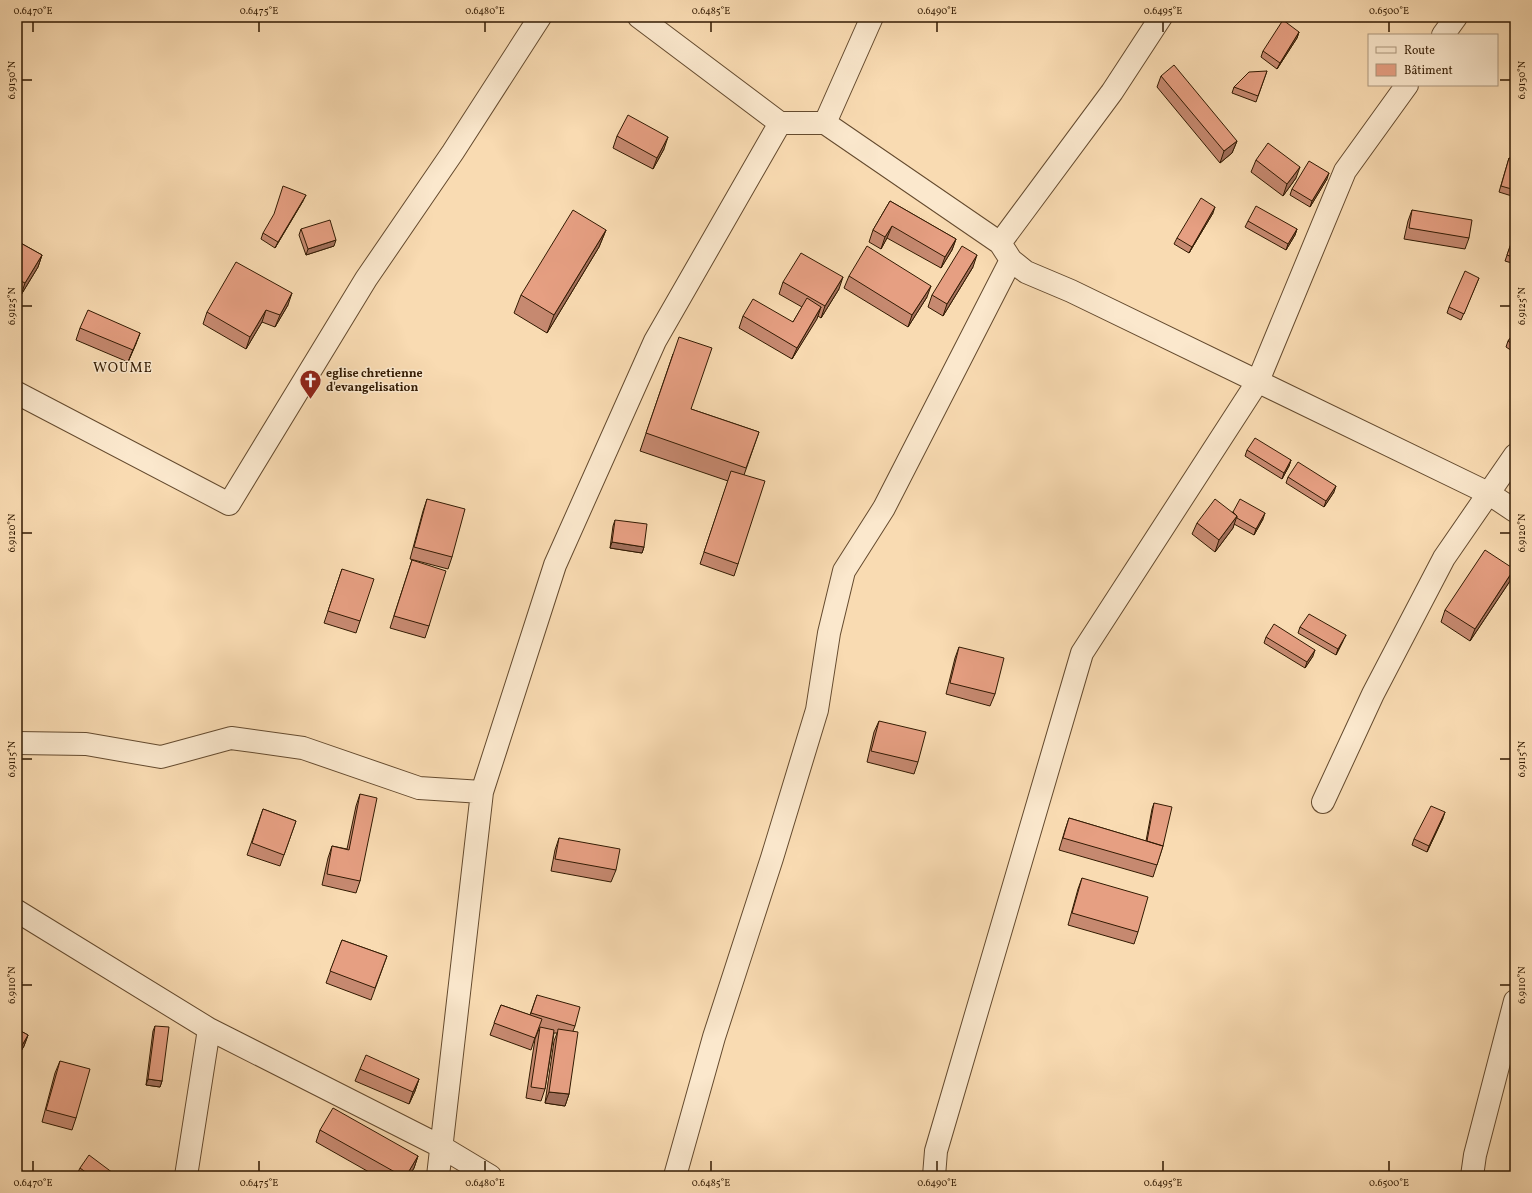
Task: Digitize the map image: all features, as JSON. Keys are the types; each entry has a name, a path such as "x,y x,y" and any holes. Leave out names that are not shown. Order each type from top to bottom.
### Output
{"street":[{"path":"17,393 229,504 366,279 453,152 540,17"},
{"path":"638,17 780,123 825,123 1006,252 1026,272 1071,291 1488,493 1515,511"},
{"path":"825,123 872,17"},
{"path":"675,1176 714,1037 772,858 817,710 829,633 844,570 884,508 1006,252 1161,17"},
{"path":"1444,34 1456,17"},
{"path":"934,1176 936,1151 1082,653 1258,382 1345,171 1406,86"},
{"path":"438,1176 440,1146 482,792 555,565 655,341 780,123"},
{"path":"1323,802 1373,694 1444,558 1515,454"},
{"path":"17,743 86,744 162,757 231,738 303,748 419,788 482,792"},
{"path":"17,911 209,1029 440,1146 490,1176"},
{"path":"1472,1176 1475,1155 1515,1001"},
{"path":"186,1176 209,1029"}],"building":[{"path":"1283,20 1299,32 1280,63 1263,51"},
{"path":"1174,65 1237,141 1224,151 1161,76"},
{"path":"1267,71 1258,96 1234,87 1249,72"},
{"path":"628,115 668,137 657,158 617,136"},
{"path":"1268,143 1300,167 1287,184 1256,160"},
{"path":"1509,158 1515,160 1515,190 1501,186"},
{"path":"1309,161 1329,173 1312,201 1292,189"},
{"path":"283,186 306,195 278,242 263,233 274,214"},
{"path":"1201,198 1215,207 1192,247 1177,238"},
{"path":"890,201 956,239 945,257 892,226 885,237 873,230"},
{"path":"1256,206 1297,229 1288,244 1248,221"},
{"path":"573,210 606,230 554,315 521,295"},
{"path":"1412,210 1472,220 1469,238 1409,228"},
{"path":"330,220 336,240 308,249 301,229"},
{"path":"1513,238 1515,239 1515,258 1507,255"},
{"path":"17,241 42,255 25,283 17,279"},
{"path":"867,246 931,286 912,315 849,276"},
{"path":"962,246 977,255 947,304 932,295"},
{"path":"801,253 843,277 825,306 783,282"},
{"path":"236,262 292,293 280,315 266,310 250,337 207,312"},
{"path":"1465,271 1479,278 1464,314 1449,307"},
{"path":"807,298 821,307 797,348 743,316 753,299 793,322"},
{"path":"88,310 140,333 133,350 80,328"},
{"path":"1515,332 1515,346 1508,341"},
{"path":"679,337 712,348 691,409 759,432 746,468 646,433"},
{"path":"1255,438 1291,460 1284,473 1247,450"},
{"path":"1298,462 1336,486 1326,501 1288,477"},
{"path":"731,471 765,481 738,564 704,552"},
{"path":"427,499 465,509 452,557 414,547"},
{"path":"1215,499 1237,516 1219,540 1197,523"},
{"path":"1240,499 1265,513 1256,529 1237,518 1233,512"},
{"path":"615,520 647,524 644,547 612,542"},
{"path":"1485,550 1514,569 1475,629 1445,610"},
{"path":"412,560 446,571 429,626 394,616"},
{"path":"342,569 374,579 360,621 328,611"},
{"path":"1309,614 1346,635 1338,649 1300,627"},
{"path":"1274,624 1315,650 1307,662 1266,637"},
{"path":"959,647 1004,658 995,694 950,683"},
{"path":"879,721 926,732 918,762 871,751"},
{"path":"360,794 377,798 360,881 327,874 332,846 349,850"},
{"path":"1154,803 1172,807 1163,846 1147,841"},
{"path":"1431,806 1445,812 1429,846 1414,839"},
{"path":"263,809 296,821 284,855 252,843"},
{"path":"1069,818 1163,846 1157,865 1063,838"},
{"path":"559,838 620,849 616,870 555,859"},
{"path":"1082,878 1148,897 1138,932 1072,913"},
{"path":"342,940 387,956 375,988 330,971"},
{"path":"17,980 22,982 17,998"},
{"path":"537,995 580,1007 575,1026 531,1013"},
{"path":"501,1005 542,1019 535,1038 494,1023"},
{"path":"155,1026 169,1027 162,1081 148,1079"},
{"path":"540,1027 554,1030 545,1089 531,1087"},
{"path":"17,1029 28,1035 20,1049 17,1047"},
{"path":"558,1029 578,1032 569,1094 549,1092"},
{"path":"366,1055 419,1079 413,1092 360,1069"},
{"path":"60,1061 90,1069 76,1118 46,1110"},
{"path":"333,1108 418,1156 406,1176 402,1176 320,1130"},
{"path":"89,1155 117,1176 91,1176 80,1168"}],"place":[{"name":"eglise chretienne d'evangelisation","path":"310,400"}],"district":[{"name":"WOUME","path":"123,368"}]}
